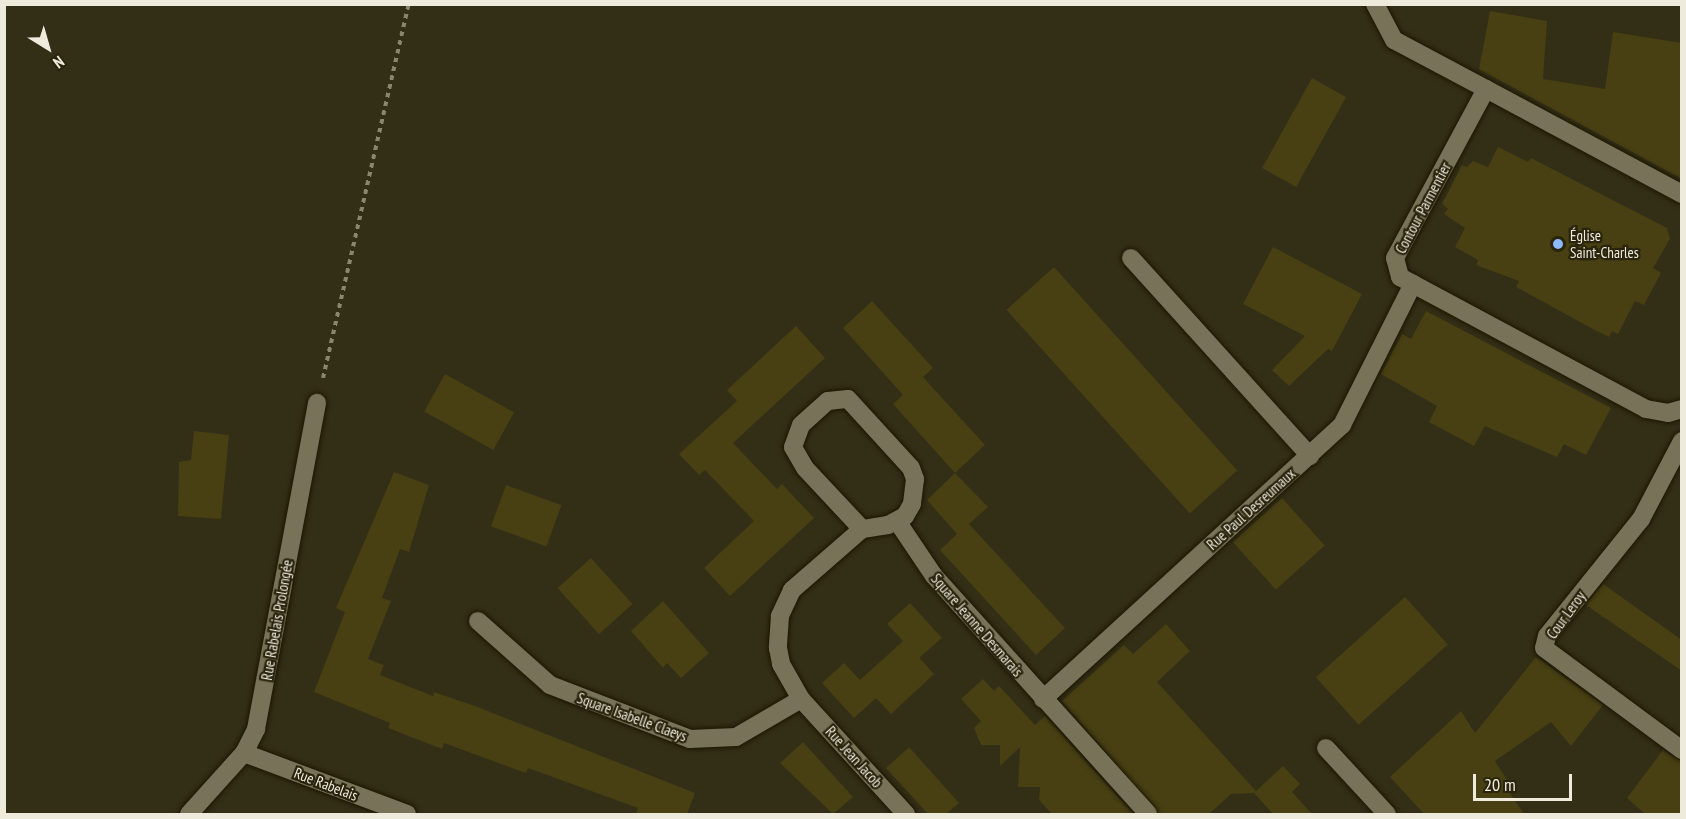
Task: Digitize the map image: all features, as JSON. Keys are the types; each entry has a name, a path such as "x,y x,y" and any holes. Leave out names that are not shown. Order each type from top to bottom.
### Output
{"street":[{"path":"1376,4 1394,40 1682,195"},
{"name":"Contour Parmentier","path":"1486,89 1395,258 1400,277 1646,409 1660,413 1681,411"},
{"path":"1131,258 1310,456"},
{"name":"Rue Paul Desreumaux","path":"1043,699 1348,419 1413,284"},
{"path":"801,699 781,664 778,632 782,609 803,578 862,529 897,521 912,504 916,489 911,468 857,405 837,398 801,425 794,447 805,468 862,529"},
{"name":"Rue Rabelais Prolongée","path":"189,814 244,753 260,712 317,403"},
{"name":"Cour Leroy","path":"1682,441 1641,519 1547,636 1545,648 1682,750"},
{"name":"Square Jeanne Desmarais","path":"897,521 934,576 1148,814"},
{"name":"Square Isabelle Claeys","path":"478,621 550,685 690,738 736,737 801,699"},
{"name":"Rue Jean Jacob","path":"801,699 906,814"},
{"path":"1326,748 1387,814"},
{"name":"Rue Rabelais","path":"244,753 407,814"}],"path":[{"path":"317,403 409,4"}],"building":[{"path":"1490,11 1547,21 1543,79 1605,89 1613,32 1682,43 1682,179 1479,69"},
{"path":"1312,78 1346,97 1296,187 1262,168"},
{"name":"Église Saint-Charles","path":"1498,147 1528,162 1531,158 1667,228 1670,239 1653,268 1661,273 1644,305 1635,301 1618,334 1612,331 1609,337 1591,328 1516,287 1519,281 1476,265 1478,260 1455,247 1465,228 1444,214 1448,209 1442,204 1462,165 1467,167 1473,161 1488,167"},
{"path":"1273,247 1362,294 1332,351 1328,349 1289,386 1272,370 1305,336 1243,304"},
{"path":"1054,267 1237,471 1190,513 1006,310"},
{"path":"872,301 933,368 923,377 985,445 955,473 893,404 903,395 843,328"},
{"path":"1426,311 1611,408 1586,455 1564,444 1557,457 1485,426 1474,446 1429,422 1437,406 1381,374 1402,334 1411,339"},
{"path":"796,326 825,358 733,443 777,489 782,484 814,518 730,596 704,568 754,521 705,470 699,475 679,454 737,401 727,390"},
{"path":"445,374 514,412 493,450 424,412"},
{"path":"194,431 229,435 221,519 178,516 179,462 191,460"},
{"path":"394,472 429,485 409,552 400,549 382,598 391,601 368,659 384,665 380,675 433,696 434,692 475,706 695,793 687,814 636,814 638,808 528,768 526,773 444,743 442,749 388,728 390,723 314,692 345,612 336,608"},
{"path":"955,473 988,507 969,524 1065,628 1036,655 940,550 957,534 927,500"},
{"path":"506,485 561,505 546,547 491,526"},
{"path":"1282,498 1325,546 1276,590 1233,542"},
{"path":"591,558 632,604 599,634 558,588"},
{"path":"1603,584 1682,640 1682,671 1586,605"},
{"path":"1405,597 1448,645 1359,725 1316,677"},
{"path":"663,601 709,653 681,678 667,663 663,668 631,631"},
{"path":"910,603 942,638 919,658 934,674 891,714 876,698 854,718 822,683 844,663 860,680 903,641 887,624"},
{"path":"1166,624 1190,651 1157,682 1256,791 1283,766 1300,784 1292,792 1312,814 1273,814 1254,793 1231,794 1209,814 1159,814 1062,701 1124,645 1133,654"},
{"path":"1536,657 1603,705 1571,746 1551,722 1495,761 1507,780 1503,783 1524,814 1424,814 1390,777 1461,711 1475,733"},
{"path":"983,679 994,691 999,686 1035,725 1045,716 1133,814 1052,814 1039,800 1040,787 1018,787 1020,747 1000,766 1000,745 981,745 974,728 981,721 961,699"},
{"path":"803,742 853,797 833,814 780,763"},
{"path":"909,747 959,803 946,814 928,814 886,768"},
{"path":"1663,750 1682,761 1682,814 1645,814 1627,798"}],"place":[{"name":"Église Saint-Charles","path":"1558,244"}]}
